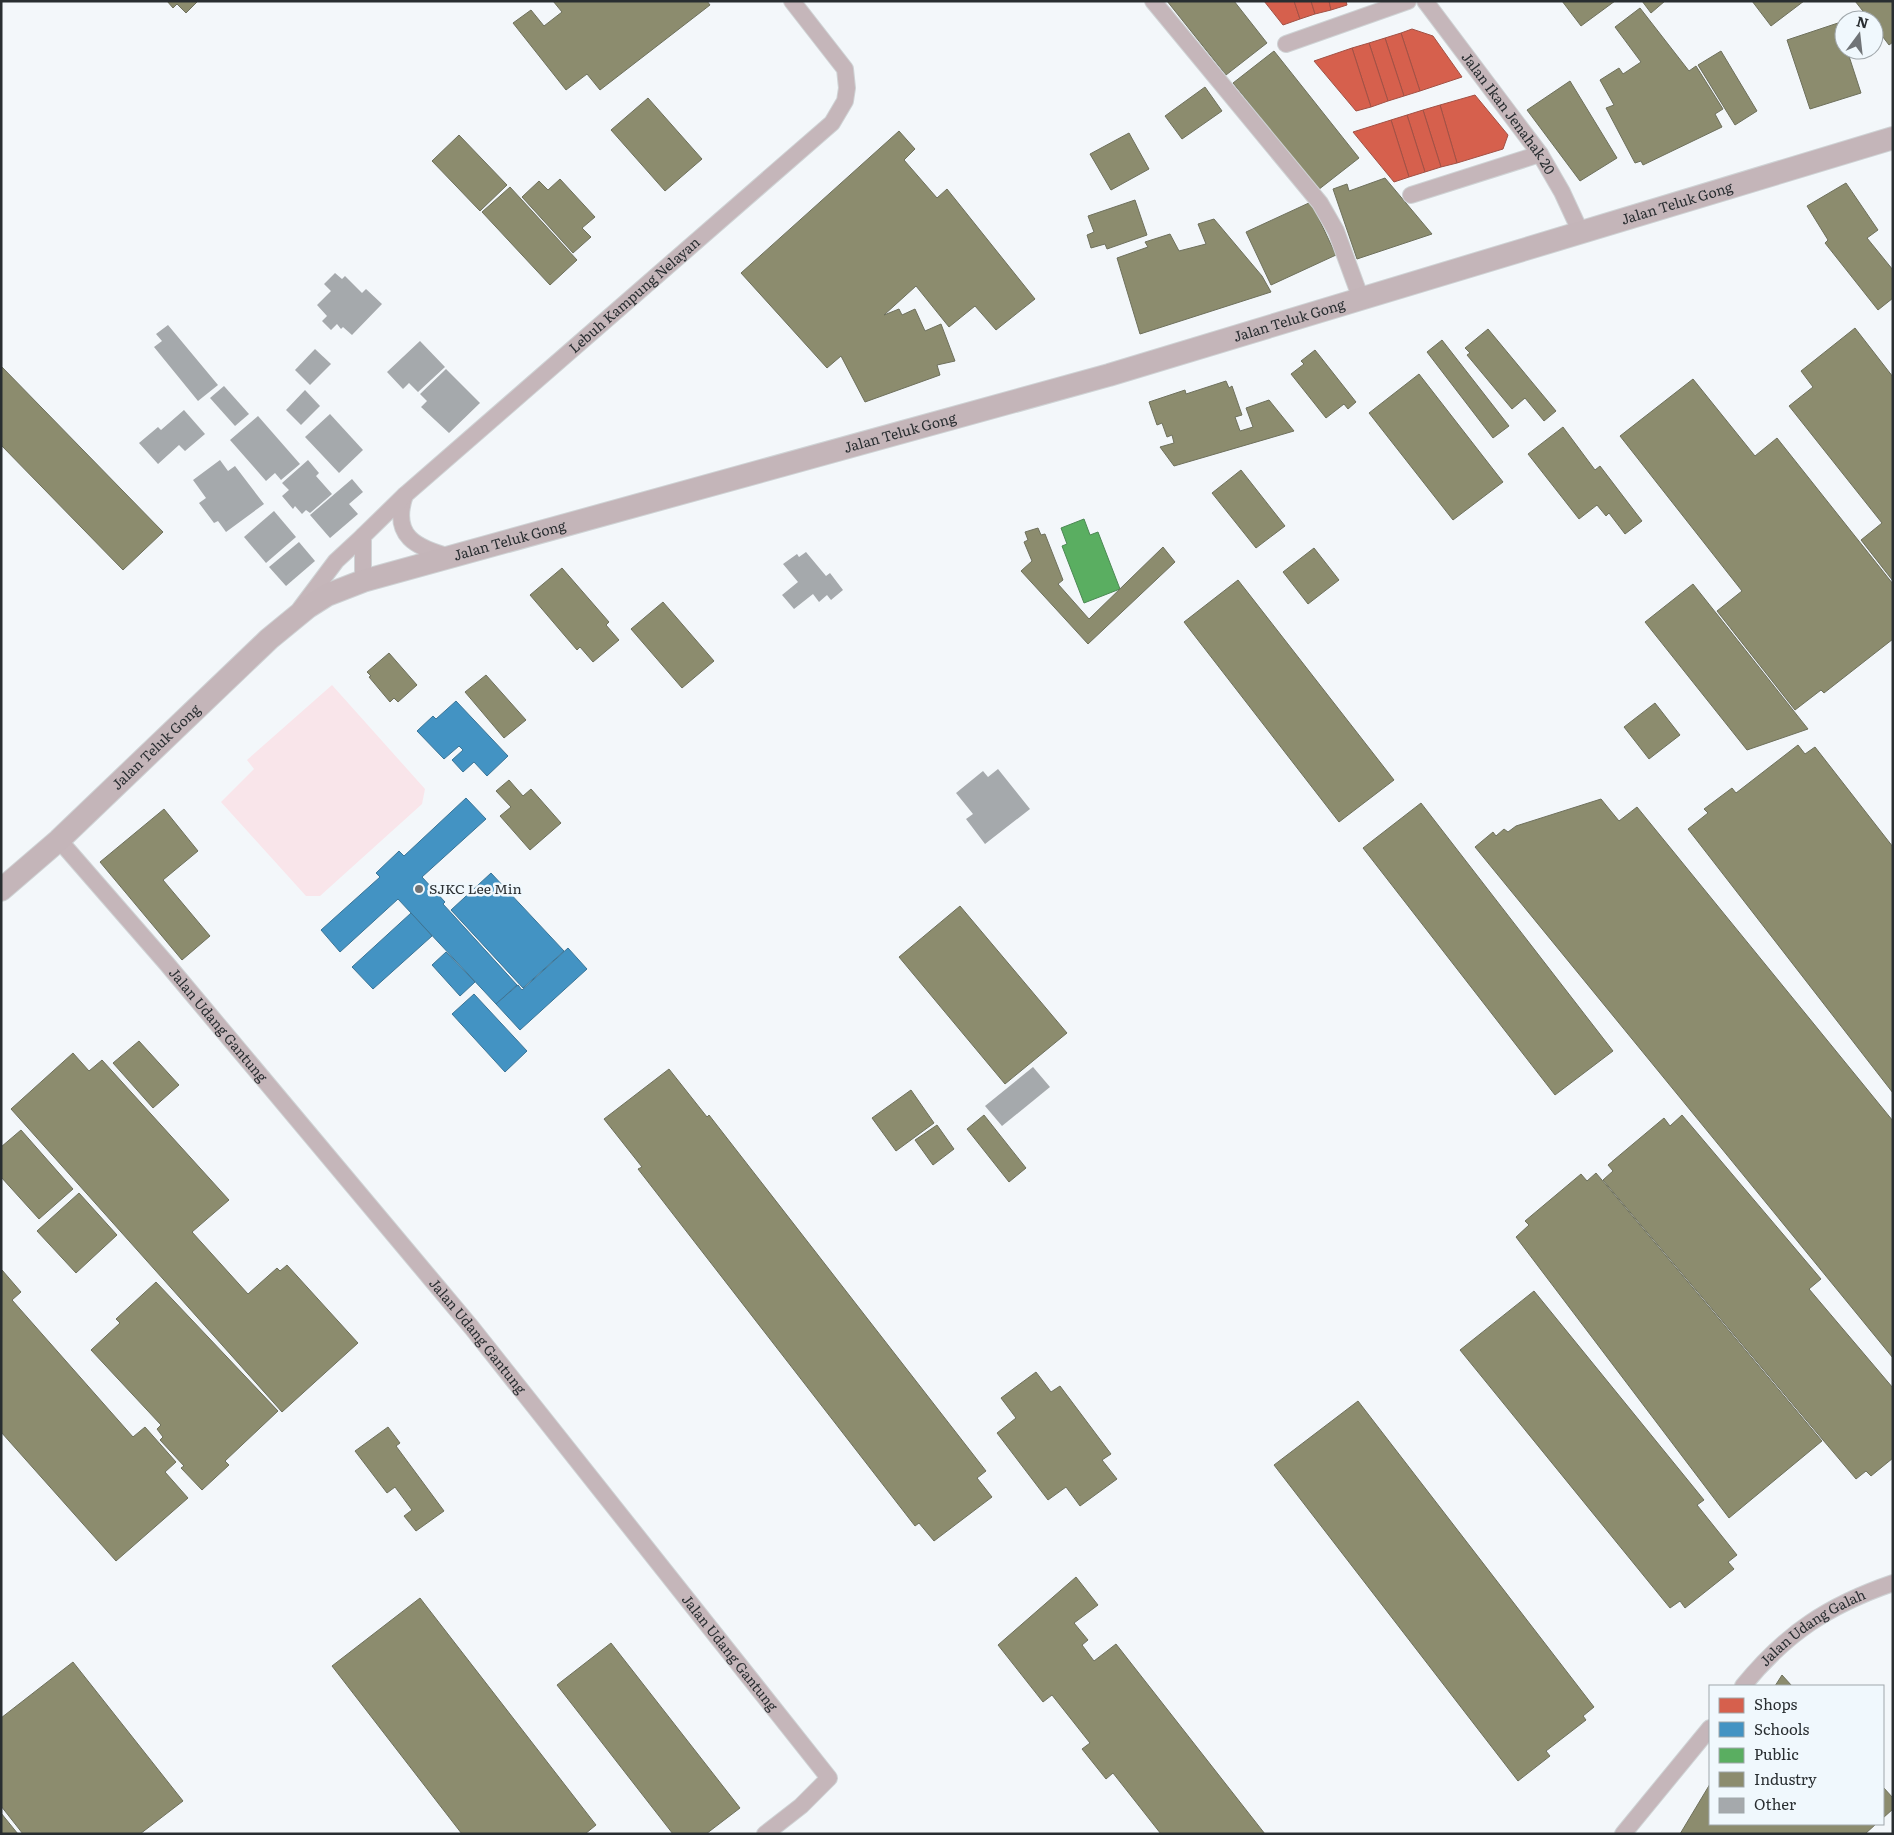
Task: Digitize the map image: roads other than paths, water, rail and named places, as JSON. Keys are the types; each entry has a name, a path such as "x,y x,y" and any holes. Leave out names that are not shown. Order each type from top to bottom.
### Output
{"street":[{"name":"Lebuh Kampung Nelayan","path":"294,619 336,561 404,495 832,123 844,101 847,88 845,69 792,1"},
{"path":"1153,1 1320,203 1336,231 1361,299"},
{"path":"1286,44 1408,1"},
{"name":"Jalan Ikan Jenahak 20","path":"1425,1 1540,154 1562,192 1581,233"},
{"name":"Jalan Teluk Gong","path":"1,890 59,840 240,667 294,619 327,595 363,581 1109,375 1893,138"},
{"path":"1411,195 1540,154"},
{"path":"404,495 400,518 406,534 419,546 451,557"},
{"path":"363,536 363,581"},
{"name":"Jalan Udang Gantung","path":"59,840 173,972 472,1328 828,1778 801,1806 765,1834"},
{"name":"Jalan Udang Galah","path":"1744,1685 1780,1645 1804,1626 1837,1606 1893,1583"},
{"path":"1623,1834 1709,1729"}],"place":[{"name":"SJKC Lee Min","path":"419,889"}]}
